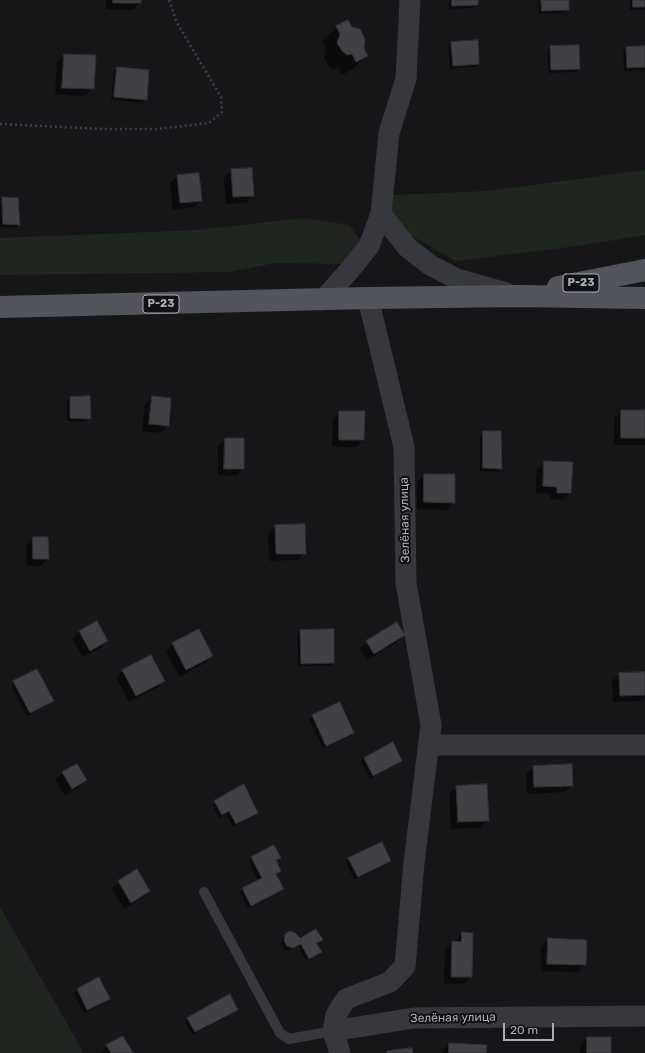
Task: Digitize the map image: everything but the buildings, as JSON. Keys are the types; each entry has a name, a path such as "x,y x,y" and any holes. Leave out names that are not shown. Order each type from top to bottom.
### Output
{"main road":[{"name":"Р-23","path":"0,308 368,298 518,296 645,270"},
{"path":"518,296 645,298"}],"street":[{"path":"323,300 369,246 381,214 389,133 406,79 410,0"},
{"path":"381,214 407,248 430,265 456,279 518,296"},
{"name":"Зелёная улица","path":"368,298 404,447 406,583 431,725 430,745 414,863 405,966 390,982 346,999 336,1015 333,1031 414,1018 645,1016"},
{"path":"430,745 645,746"},
{"path":"333,1031 340,1053"}],"lane":[{"path":"204,892 280,1033 289,1039 333,1031"}],"path":[{"path":"0,124 103,129 156,129 209,123 222,112 221,97 177,23 169,0"}],"shaded area":[{"path":"645,170 645,235 578,246 456,261 410,235 393,218 390,207 391,195 488,191"},
{"path":"304,218 349,225 361,241 352,259 341,264 275,263 230,272 0,275 0,238 197,230"},
{"path":"0,907 84,1053 0,1053"}]}
